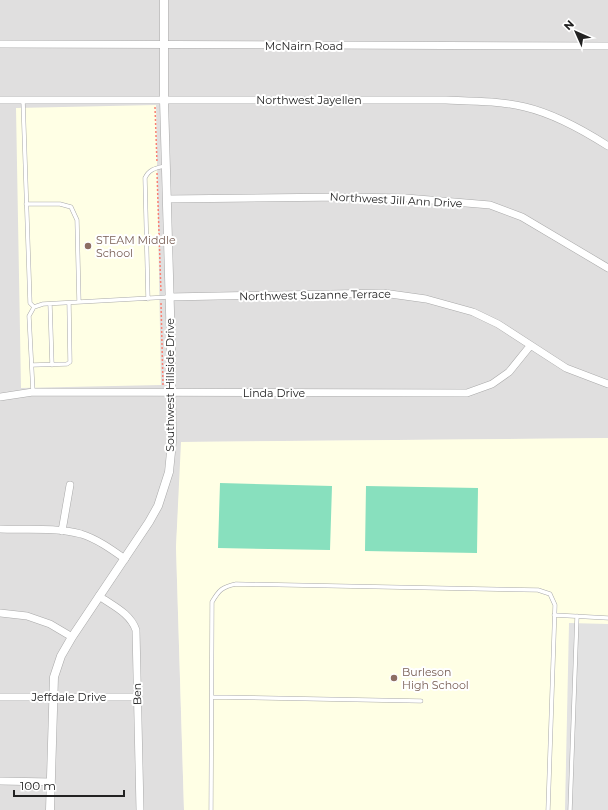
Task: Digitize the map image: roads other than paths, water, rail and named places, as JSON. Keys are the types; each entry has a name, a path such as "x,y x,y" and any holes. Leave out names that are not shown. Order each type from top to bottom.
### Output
{"street":[{"name":"Southwest Hillside Drive","path":"50,810 52,697 54,677 61,656 154,513 169,472 172,442 171,346 165,298 167,199 163,45 164,0"},
{"name":"McNairn Road","path":"0,44 608,46"},
{"name":"Northwest Jayellen","path":"0,100 446,100 488,102 525,107 548,114 586,132 608,146"},
{"name":"Northwest Jill Ann Drive","path":"167,199 344,197 406,198 490,205 522,217 608,268"},
{"name":"Northwest Suzanne Terrace","path":"165,298 383,293 426,299 473,312 498,324 566,368 608,384"},
{"name":"Linda Drive","path":"0,397 33,392 467,393 492,384 509,372 530,346"},
{"path":"62,531 70,485"},
{"path":"0,529 62,531 82,534 94,539 125,559"},
{"name":"Ben","path":"99,596 127,615 133,622 136,630 140,810"},
{"path":"0,613 27,616 50,624 72,637"},
{"name":"Jeffdale Drive","path":"0,697 137,697"},
{"path":"0,781 51,782"}],"lane":[{"path":"23,100 30,302 34,307"},
{"path":"148,299 145,192 146,176 149,172 166,165"},
{"path":"26,204 60,204 71,207 77,220 79,302"},
{"path":"34,307 50,304 79,302 165,298"},
{"path":"32,365 67,364 70,362 69,303"},
{"path":"50,304 52,365"},
{"path":"33,392 29,316 34,307"},
{"path":"211,810 212,602 224,586 236,584 538,590 550,594 555,605 548,810"},
{"path":"554,615 608,618"},
{"path":"570,810 576,616"},
{"path":"212,697 421,701"}],"place":[{"name":"STEAM Middle School","path":"88,246"},
{"name":"Burleson High School","path":"394,678"}]}
